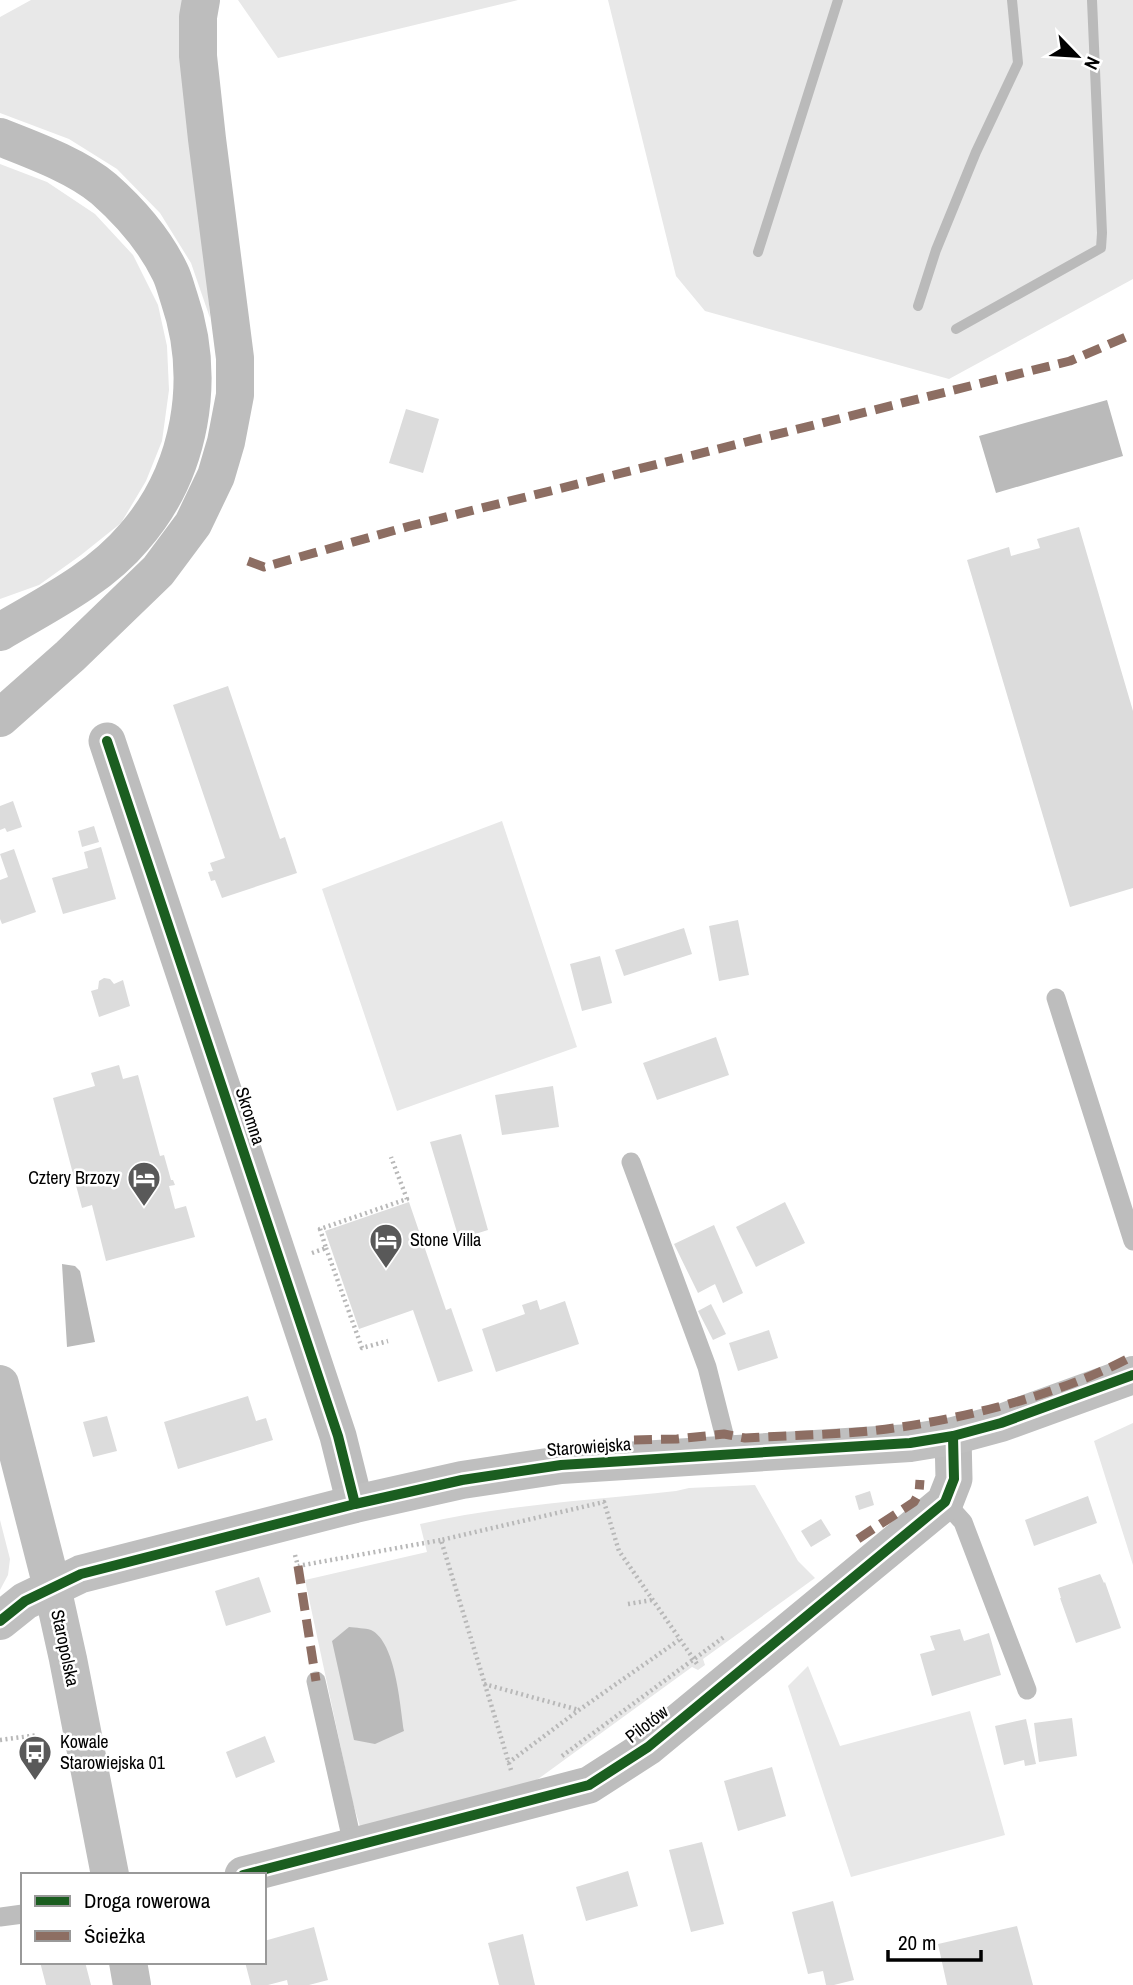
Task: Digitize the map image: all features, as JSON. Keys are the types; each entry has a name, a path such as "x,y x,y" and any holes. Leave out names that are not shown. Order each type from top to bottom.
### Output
{"highway":[{"path":"0,718 70,656 158,571 193,524 216,476 226,442 235,395 235,358 206,139 198,17 201,0"},
{"path":"0,137 58,161 103,188 142,227 170,273 187,323 193,371 190,420 176,471 162,500 141,529 106,565 59,598 0,632"}],"street":[{"name":"Skromna","path":"107,741 338,1436 355,1504"},
{"name":"Starowiejska","path":"0,1621 25,1601 81,1574 355,1504 462,1480 561,1465 910,1443 954,1436 1001,1423 1133,1375"},
{"name":"Staropolska","path":"0,1384 52,1587 110,1873"},
{"path":"946,1502 954,1479 954,1436"},
{"name":"Pilotów","path":"250,1873 589,1785 649,1747 946,1502"},
{"path":"128,1964 132,1985"}],"lane":[{"path":"1056,998 1133,1241"},
{"path":"631,1162 707,1367 724,1434 726,1456"},
{"path":"946,1502 963,1522 1027,1690"},
{"path":"316,1681 353,1845"},
{"path":"0,1917 21,1914"}],"path":[{"path":"388,1341 362,1348 320,1229 407,1199 391,1157"},
{"path":"314,1252 326,1248"},
{"path":"293,1548 298,1566 441,1540 604,1502 619,1551 698,1665"},
{"path":"441,1540 521,1803"},
{"path":"628,1604 652,1600"},
{"path":"555,1762 726,1636"},
{"path":"509,1763 679,1640"},
{"path":"483,1683 579,1710"},
{"path":"0,1740 38,1735"}],"shaded area":[{"path":"31,0 187,0 210,318 191,263 160,213 117,169 69,139 0,113 0,17"},
{"path":"238,0 518,0 278,58"},
{"path":"608,0 1133,0 1133,279 949,379 705,311 676,276"},
{"path":"0,164 47,182 95,214 133,255 158,305 167,346 169,390 162,441 146,481 121,523 39,585 0,599"},
{"path":"1107,400 1123,456 996,493 979,436"},
{"path":"502,821 577,1047 397,1111 322,889"},
{"path":"62,1264 75,1266 80,1271 95,1342 67,1347"},
{"path":"1133,1423 1133,1565 1094,1441"},
{"path":"755,1485 798,1561 815,1578 703,1659 705,1665 698,1670 692,1667 534,1782 361,1830 352,1800 305,1580 427,1552 420,1524 452,1517 689,1488"},
{"path":"0,1520 10,1559 8,1575 0,1590"},
{"path":"349,1627 371,1630 379,1637 386,1647 395,1676 404,1731 375,1744 354,1740 332,1641"},
{"path":"808,1666 840,1746 970,1711 1005,1835 851,1877 788,1686"}],"building":[{"path":"406,409 439,419 423,473 389,463"},
{"path":"1079,527 1133,711 1133,888 1070,907 967,560 1009,547 1011,556 1040,548 1037,539"},
{"path":"228,686 280,839 285,837 297,873 222,898 215,880 211,881 208,872 213,871 210,863 225,858 173,705"},
{"path":"13,801 22,827 7,832 5,828 0,830 0,806"},
{"path":"94,826 99,842 82,847 78,831"},
{"path":"101,847 116,899 63,914 52,878 88,868 84,852"},
{"path":"14,849 36,912 2,924 0,880 8,877 0,854"},
{"path":"738,920 749,975 719,981 709,926"},
{"path":"684,928 692,954 624,976 615,950"},
{"path":"600,956 612,1003 582,1011 570,964"},
{"path":"110,979 114,984 123,980 130,1006 99,1017 91,991 98,989 99,981"},
{"path":"716,1037 729,1075 657,1100 643,1063"},
{"path":"119,1065 123,1079 138,1075 160,1156 164,1155 175,1185 169,1186 175,1209 186,1206 195,1237 106,1261 92,1205 82,1208 53,1098 95,1086 91,1073"},
{"path":"553,1086 559,1127 502,1135 495,1095"},
{"path":"461,1134 488,1230 459,1239 430,1142"},
{"name":"Stone Villa","path":"409,1202 446,1310 451,1308 473,1371 438,1382 413,1310 359,1329 325,1231"},
{"path":"785,1202 805,1243 756,1267 736,1227"},
{"path":"714,1225 743,1293 723,1303 715,1284 698,1293 674,1244"},
{"path":"537,1300 540,1310 565,1301 579,1344 496,1372 482,1329 525,1314 522,1305"},
{"path":"711,1304 726,1334 713,1340 698,1311"},
{"path":"769,1330 778,1358 738,1371 729,1343"},
{"path":"248,1396 256,1421 266,1418 273,1440 178,1469 164,1422"},
{"path":"107,1416 117,1451 93,1457 83,1422"},
{"path":"870,1491 874,1505 859,1510 855,1496"},
{"path":"1088,1496 1097,1523 1034,1546 1025,1520"},
{"path":"821,1519 831,1535 811,1547 801,1531"},
{"path":"1100,1574 1121,1628 1076,1643 1058,1588"},
{"path":"259,1577 271,1612 226,1626 215,1591"},
{"path":"960,1629 964,1641 989,1633 1001,1675 932,1696 920,1654 935,1650 930,1636"},
{"path":"1072,1718 1077,1756 1039,1762 1034,1723"},
{"path":"1026,1719 1036,1764 1025,1766 1024,1760 1004,1765 995,1726"},
{"path":"265,1736 275,1762 236,1778 226,1752"},
{"path":"772,1767 786,1816 738,1831 724,1781"},
{"path":"702,1842 724,1924 691,1932 669,1850"},
{"path":"628,1871 638,1906 586,1921 576,1887"},
{"path":"833,1901 854,1980 826,1985 823,1971 808,1974 792,1912"},
{"path":"1017,1926 1033,1985 947,1985 938,1944"},
{"path":"314,1927 328,1980 309,1985 288,1985 287,1980 268,1985 251,1985 246,1964 266,1964 266,1940"},
{"path":"523,1934 535,1985 499,1985 488,1943"},
{"path":"41,1964 86,1964 91,1985 46,1985"}],"waterway":[{"path":"758,252 838,0"},
{"path":"918,306 936,250 976,152 1018,63 1012,0"},
{"path":"956,329 1101,248 1092,0"}],"marked path":[{"path":"248,561 264,567 410,526 1070,361 1133,334"},
{"path":"634,1440 724,1434 745,1438 839,1433 924,1423 1017,1402 1078,1381 1133,1356"},
{"path":"858,1539 914,1502 919,1493 920,1480"},
{"path":"298,1566 316,1681"}],"cycle path":[{"path":"107,741 338,1436 355,1504"},
{"path":"0,1621 25,1601 81,1574 355,1504 462,1480 561,1465 910,1443 953,1436 1001,1423 1133,1375"},
{"path":"251,1873 589,1785 648,1747 945,1502 954,1479 953,1436"}],"place":[{"name":"Cztery Brzozy","path":"144,1208"},
{"name":"Stone Villa","path":"386,1270"},
{"name":"Kowale Starowiejska 01","path":"35,1782"}]}
